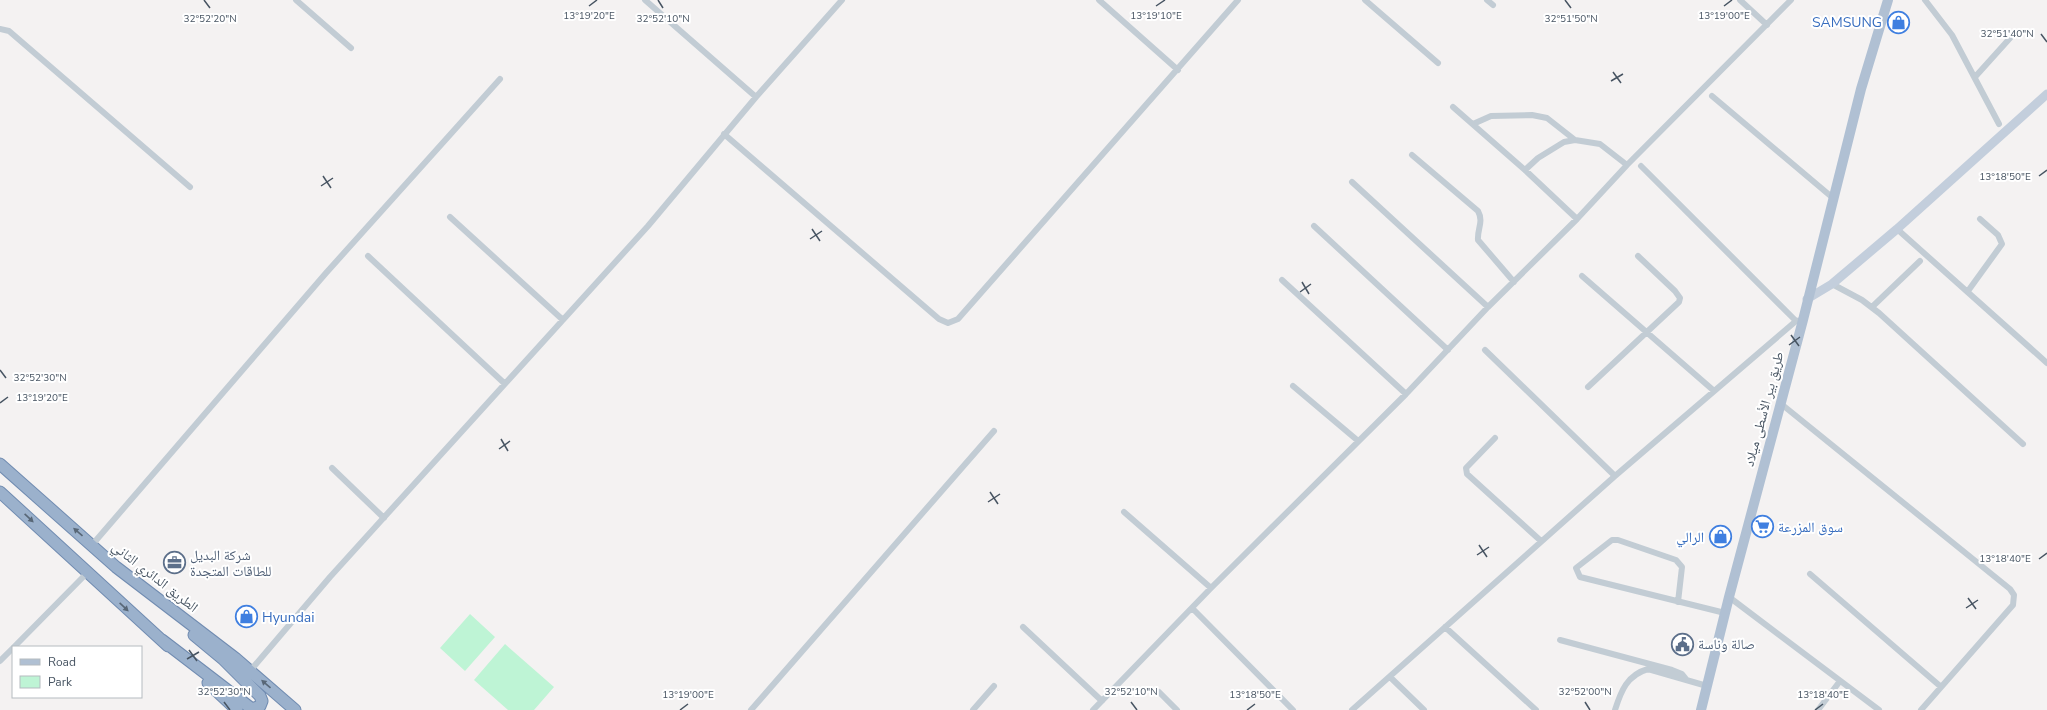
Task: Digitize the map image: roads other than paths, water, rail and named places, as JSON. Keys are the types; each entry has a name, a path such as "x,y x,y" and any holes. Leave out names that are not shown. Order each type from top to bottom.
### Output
{"highway":[{"name":"الطريق الدائري الثاني","path":"0,464 116,567 250,671 295,710"},
{"path":"0,492 162,640 236,710"},
{"path":"116,567 161,608 224,659 260,696 262,701 260,706 252,709 162,640"}],"main road":[{"name":"طريق بير الأسطى ميلاد","path":"1701,710 1780,403 1799,320 1807,299 1861,89 1888,0"},
{"path":"1807,299 1832,284 1897,229 2047,94"}],"street":[{"path":"296,0 352,48"},
{"path":"645,0 756,97"},
{"path":"250,671 330,577 504,383 648,226 724,134 841,0"},
{"path":"1100,0 1178,70"},
{"path":"724,134 939,319 948,323 958,319 1238,0"},
{"path":"1365,0 1438,63"},
{"path":"1487,0 1493,5"},
{"path":"1740,0 1766,25"},
{"path":"1093,710 1210,588 1357,440 1406,394 1488,307 1577,219 1627,165 1791,0"},
{"path":"1925,0 1948,30 1975,77 1999,124"},
{"path":"0,29 9,32 190,187"},
{"path":"1975,77 2011,37"},
{"path":"92,545 326,273 500,79"},
{"path":"1712,96 1833,198"},
{"path":"1453,107 1525,170 1577,219"},
{"path":"1473,124 1491,116 1532,115 1547,118 1575,140"},
{"path":"1525,170 1538,158 1564,142 1575,140 1600,144 1627,165"},
{"path":"1412,155 1478,211 1482,222 1477,234 1478,240 1514,282"},
{"path":"1352,710 1713,390 1799,320 1641,166"},
{"path":"1352,182 1488,307"},
{"path":"450,217 563,320"},
{"path":"1968,291 2002,244 1998,235 1980,219"},
{"path":"1314,226 1448,350"},
{"path":"1897,229 2046,359"},
{"path":"368,256 504,383"},
{"path":"1588,387 1679,302 1680,298 1675,291 1638,256"},
{"path":"1872,307 1920,261"},
{"path":"1582,276 1713,390"},
{"path":"1282,280 1406,394"},
{"path":"1832,284 1872,307 2023,444"},
{"path":"1485,350 1615,476"},
{"path":"1293,386 1357,440"},
{"path":"1780,403 1910,506 2010,589 2014,595 2013,605 1940,686 1921,710"},
{"path":"751,710 994,431"},
{"path":"1495,438 1466,468 1466,474 1541,541"},
{"path":"332,468 384,518"},
{"path":"1124,512 1210,588"},
{"path":"1678,602 1682,567 1676,560 1618,540 1607,543 1576,568 1580,577 1678,602 1725,613"},
{"path":"14,646 87,573"},
{"path":"1810,574 1940,686"},
{"path":"1729,597 1879,710"},
{"path":"1192,608 1293,710"},
{"path":"1023,627 1102,701"},
{"path":"1445,627 1536,710"},
{"path":"1560,640 1672,670 1682,674 1686,680"},
{"path":"0,661 12,648"},
{"path":"1615,710 1620,692 1630,678 1638,672 1648,669 1708,686"},
{"path":"1390,677 1424,710"},
{"path":"1818,710 1840,681"},
{"path":"973,710 994,686"},
{"path":"1159,692 1177,710"}],"place":[{"name":"SAMSUNG","path":"1898,22"},
{"name":"سوق المزرعة","path":"1762,527"},
{"name":"الرالي","path":"1720,537"},
{"name":"شركة البديل للطاقات المتجدة","path":"175,563"},
{"name":"Hyundai","path":"247,617"},
{"name":"صالة وناسة","path":"1682,644"}]}
